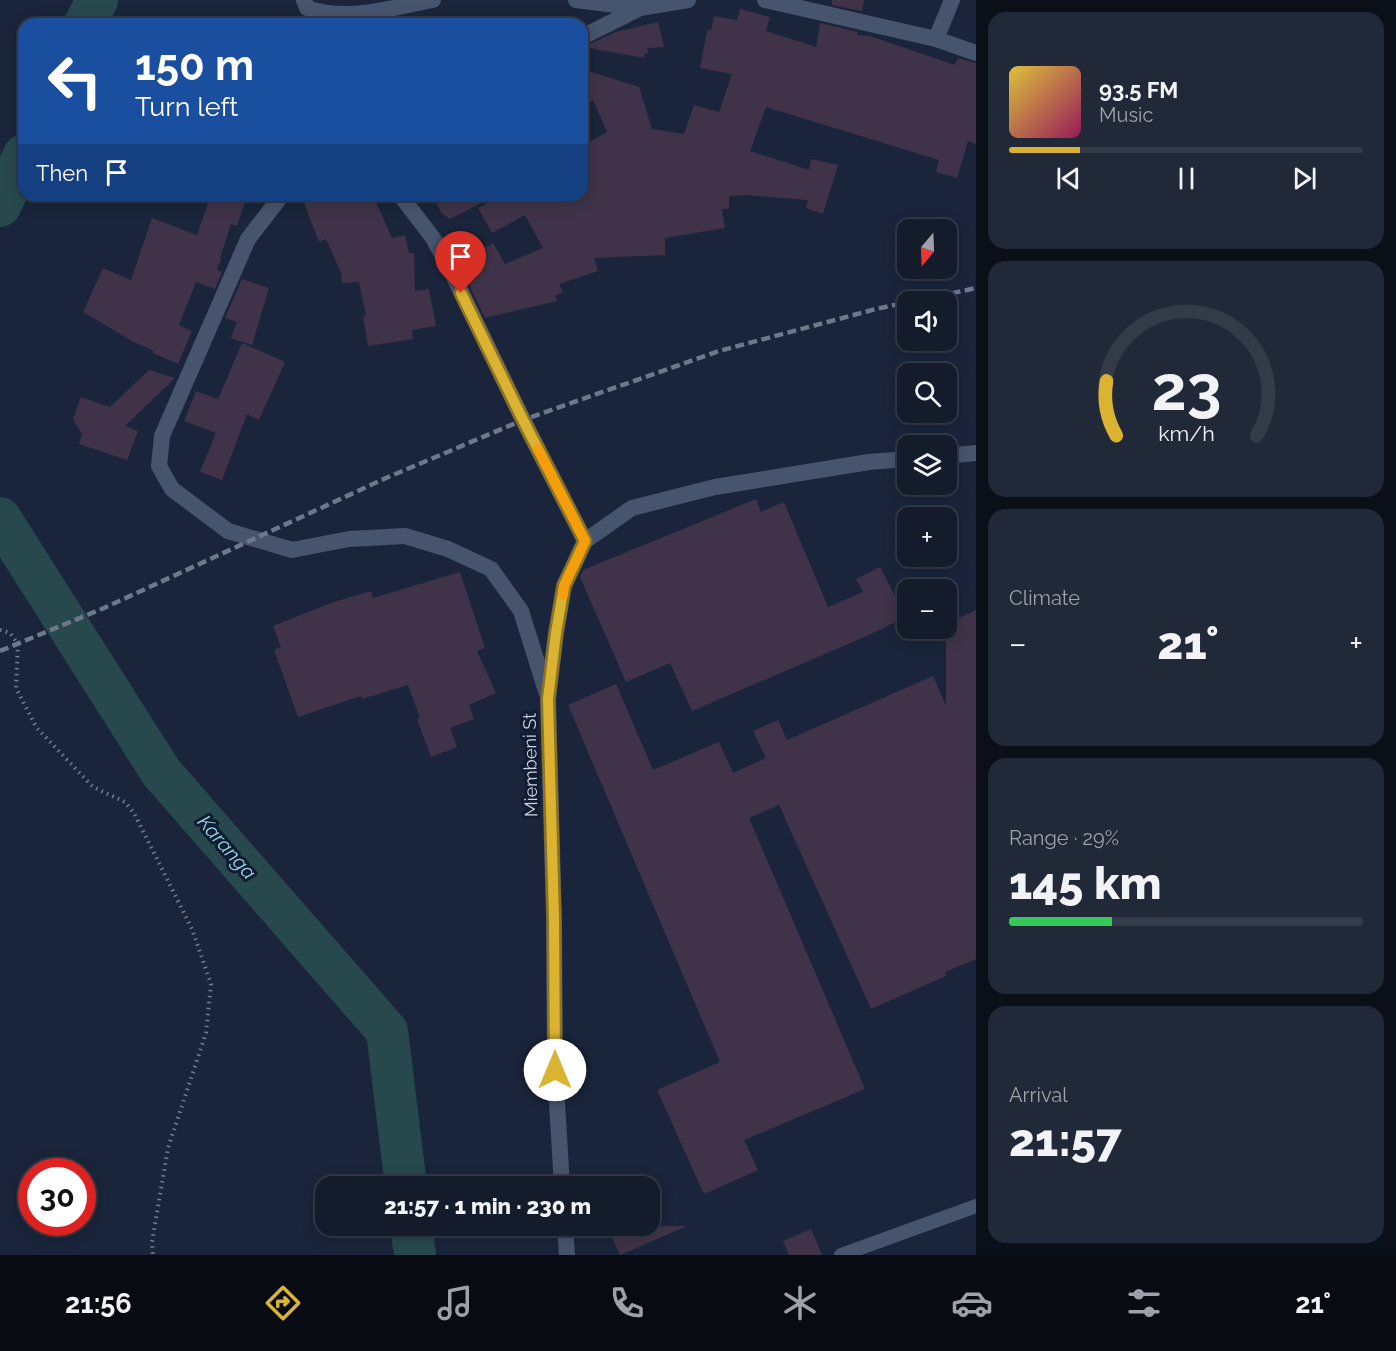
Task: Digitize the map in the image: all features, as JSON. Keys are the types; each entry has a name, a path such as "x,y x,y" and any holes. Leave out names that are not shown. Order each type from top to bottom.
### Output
{"street":[{"path":"308,11 352,15 433,0"},
{"path":"576,0 640,8 688,0"},
{"path":"765,0 936,39 976,53"},
{"path":"936,39 952,0"},
{"path":"588,34 640,8"},
{"path":"277,201 248,239 162,436 159,466 172,489 228,531 252,539 292,550 349,539 405,536 448,549 491,569 521,611 548,699"},
{"path":"405,201 433,238 452,273 585,541 633,508 715,488 869,462 897,460"},
{"path":"957,455 976,453"},
{"name":"Miembeni St","path":"561,1176 555,1070 554,919 548,699 564,586 585,541"},
{"path":"566,1236 567,1255"}],"lane":[{"path":"841,1255 976,1206"}],"path":[{"path":"0,630 10,633 18,644 16,688 36,727 93,787 125,802 134,813 192,929 211,984 206,1033 168,1148 152,1242 153,1255"}],"building":[{"path":"832,0 864,0 862,11 832,5"},
{"path":"740,9 770,17 766,31 816,47 820,23 858,32 857,35 870,36 955,65 958,58 976,63 976,144 968,141 957,178 936,172 939,160 766,107 750,151 809,170 811,159 838,165 823,214 806,208 808,200 747,195 729,196 729,209 722,209 725,228 665,238 665,255 594,258 598,271 559,284 563,292 555,296 557,301 485,318 458,262 493,243 505,264 543,248 525,215 492,233 478,208 491,201 588,201 588,143 607,132 593,100 588,102 588,71 639,87 652,129 684,134 694,105 719,112 732,74 700,68 707,30 711,30 714,16 737,20"},
{"path":"658,22 664,47 647,48 649,53 644,54 645,58 588,48 588,45 616,32"},
{"path":"209,201 245,201 237,226 231,224 217,270 222,272 215,289 196,282 179,325 192,331 178,364 153,353 154,351 83,312 103,268 131,280 152,218 197,235"},
{"path":"303,201 376,201 392,238 405,235 409,253 414,253 415,291 429,289 436,326 412,330 413,339 368,346 363,316 366,315 359,282 342,283 341,273 326,239 319,242"},
{"path":"435,201 485,201 450,219 442,214"},
{"path":"242,279 269,288 252,345 231,338 237,322 225,318"},
{"path":"242,343 285,362 259,420 247,414 222,480 200,472 216,433 184,421 196,391 218,399"},
{"path":"149,370 175,378 125,426 138,431 127,460 79,444 82,434 73,419 81,397 110,407"},
{"path":"756,499 761,512 784,502 828,607 863,592 856,579 880,567 897,600 897,621 692,711 670,663 626,682 580,577 583,570"},
{"path":"460,572 485,648 477,651 496,693 469,705 474,719 450,728 457,747 431,757 408,685 362,699 361,696 298,717 274,650 281,647 273,626 334,602 371,591 373,598"},
{"path":"976,610 976,959 945,972 946,976 871,1009 779,805 749,818 865,1089 744,1140 758,1170 704,1194 657,1090 720,1062 568,705 616,684 653,770 719,742 733,773 766,758 753,731 778,720 787,740 933,676 946,706 946,639 957,639 957,619"},
{"path":"660,1226 687,1226 620,1255 611,1236 660,1236"},
{"path":"811,1229 822,1255 789,1255 783,1241"}],"waterway":[{"name":"Karanga","path":"88,18 97,0"},
{"name":"Karanga","path":"0,206 18,168"},
{"name":"Karanga","path":"0,518 161,772 387,1031 405,1176"},
{"name":"Karanga","path":"412,1236 415,1255"}],"railway":[{"path":"957,292 976,288"},
{"path":"0,651 104,608 386,478 523,420 719,351 897,304"}],"slow traffic":[{"path":"538,449 585,541 564,586 563,595"}],"route":[{"path":"461,293 585,541 564,586 548,699 554,919 555,1070"}]}
